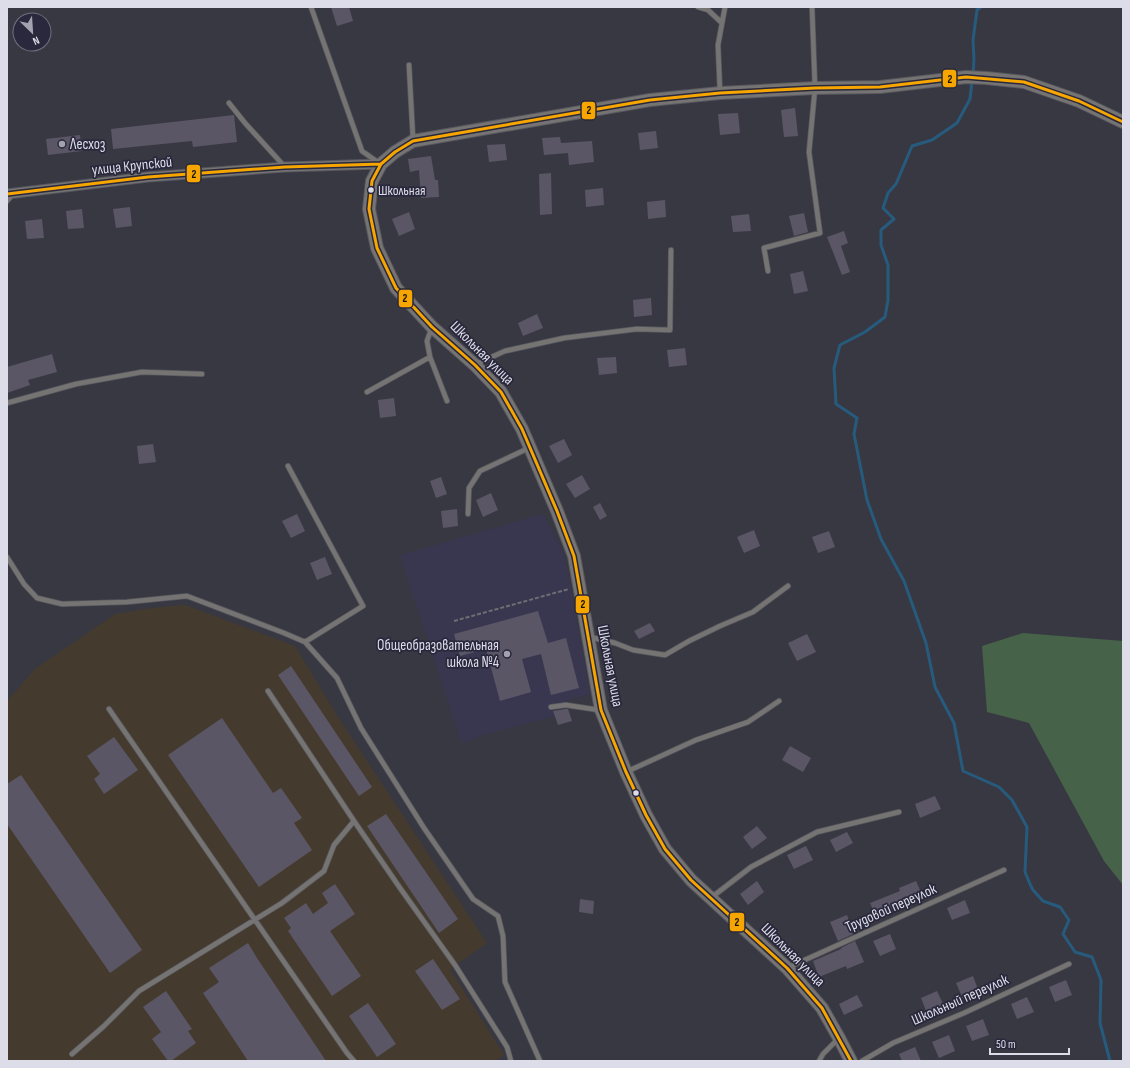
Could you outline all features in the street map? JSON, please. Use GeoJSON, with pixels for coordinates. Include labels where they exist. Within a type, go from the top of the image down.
{"type":"FeatureCollection","features":[{"type":"Feature","properties":{"kind":"street"},"geometry":{"type":"LineString","coordinates":[[380,164],[395,152],[413,141],[650,100],[720,93],[815,88],[880,87],[966,77],[1024,82],[1079,101],[1123,122]]}},
{"type":"Feature","properties":{"kind":"street","name":"улица Крупской"},"geometry":{"type":"LineString","coordinates":[[9,196],[148,177],[285,166],[380,164]]}},
{"type":"Feature","properties":{"kind":"street","name":"Школьная улица"},"geometry":{"type":"LineString","coordinates":[[380,164],[372,181],[369,209],[376,248],[396,288],[432,327],[475,365],[501,392],[522,429],[557,511],[574,556],[601,710],[626,772],[646,815],[665,849],[691,880],[787,968],[822,1008],[851,1061]]}},
{"type":"Feature","properties":{"kind":"lane"},"geometry":{"type":"LineString","coordinates":[[311,7],[362,151],[380,164]]}},
{"type":"Feature","properties":{"kind":"lane"},"geometry":{"type":"LineString","coordinates":[[698,7],[708,10],[722,23]]}},
{"type":"Feature","properties":{"kind":"lane"},"geometry":{"type":"LineString","coordinates":[[720,93],[718,45],[725,7]]}},
{"type":"Feature","properties":{"kind":"lane"},"geometry":{"type":"LineString","coordinates":[[768,271],[764,248],[820,233],[809,152],[815,88],[812,7]]}},
{"type":"Feature","properties":{"kind":"lane"},"geometry":{"type":"LineString","coordinates":[[408,65],[413,141]]}},
{"type":"Feature","properties":{"kind":"lane"},"geometry":{"type":"LineString","coordinates":[[229,103],[249,128],[285,166]]}},
{"type":"Feature","properties":{"kind":"lane"},"geometry":{"type":"LineString","coordinates":[[475,365],[505,352],[564,338],[637,329],[670,330],[671,250]]}},
{"type":"Feature","properties":{"kind":"lane"},"geometry":{"type":"LineString","coordinates":[[432,327],[427,341],[430,356],[447,401]]}},
{"type":"Feature","properties":{"kind":"lane"},"geometry":{"type":"LineString","coordinates":[[367,392],[430,356]]}},
{"type":"Feature","properties":{"kind":"lane"},"geometry":{"type":"LineString","coordinates":[[7,403],[76,384],[142,372],[202,374]]}},
{"type":"Feature","properties":{"kind":"lane"},"geometry":{"type":"LineString","coordinates":[[468,514],[469,488],[480,472],[530,448]]}},
{"type":"Feature","properties":{"kind":"lane"},"geometry":{"type":"LineString","coordinates":[[288,466],[363,606],[305,642]]}},
{"type":"Feature","properties":{"kind":"lane"},"geometry":{"type":"LineString","coordinates":[[7,557],[24,584],[37,598],[62,604],[127,602],[187,596],[305,642],[337,678],[361,728],[424,828],[474,899],[498,916],[503,936],[505,982],[540,1061]]}},
{"type":"Feature","properties":{"kind":"lane"},"geometry":{"type":"LineString","coordinates":[[588,637],[614,643],[633,650],[665,655],[689,641],[753,612],[788,586]]}},
{"type":"Feature","properties":{"kind":"lane"},"geometry":{"type":"LineString","coordinates":[[268,691],[354,821],[455,965],[507,1047],[511,1061]]}},
{"type":"Feature","properties":{"kind":"lane"},"geometry":{"type":"LineString","coordinates":[[626,772],[696,740],[748,722],[779,701]]}},
{"type":"Feature","properties":{"kind":"lane"},"geometry":{"type":"LineString","coordinates":[[551,707],[566,705],[601,710]]}},
{"type":"Feature","properties":{"kind":"lane"},"geometry":{"type":"LineString","coordinates":[[109,709],[354,1061]]}},
{"type":"Feature","properties":{"kind":"lane"},"geometry":{"type":"LineString","coordinates":[[710,898],[751,867],[817,832],[899,812]]}},
{"type":"Feature","properties":{"kind":"lane"},"geometry":{"type":"LineString","coordinates":[[72,1054],[104,1026],[139,991],[282,903],[324,871],[334,845],[354,821]]}},
{"type":"Feature","properties":{"kind":"lane","name":"Трудовой переулок"},"geometry":{"type":"LineString","coordinates":[[787,968],[1004,870]]}},
{"type":"Feature","properties":{"kind":"lane","name":"Школьный переулок"},"geometry":{"type":"LineString","coordinates":[[862,1061],[893,1043],[964,1013],[1069,964]]}},
{"type":"Feature","properties":{"kind":"lane"},"geometry":{"type":"LineString","coordinates":[[819,1061],[823,1054],[839,1038]]}},
{"type":"Feature","properties":{"kind":"path"},"geometry":{"type":"LineString","coordinates":[[454,621],[580,586]]}},
{"type":"Feature","properties":{"kind":"shaded area","name":"Общеобразовательная школа №4"},"geometry":{"type":"Polygon","coordinates":[[[543,514],[563,552],[590,694],[565,701],[567,707],[553,711],[554,716],[482,735],[462,744],[400,555],[543,514]]]}},
{"type":"Feature","properties":{"kind":"shaded area"},"geometry":{"type":"Polygon","coordinates":[[[185,605],[295,646],[338,717],[487,943],[450,969],[504,1055],[495,1061],[7,1061],[7,701],[35,669],[115,614],[152,608],[185,605]]]}},
{"type":"Feature","properties":{"kind":"green space"},"geometry":{"type":"Polygon","coordinates":[[[1023,633],[1123,641],[1123,885],[1104,861],[1029,723],[987,712],[982,646],[1023,633]]]}},
{"type":"Feature","properties":{"kind":"building"},"geometry":{"type":"Polygon","coordinates":[[[331,7],[349,7],[353,21],[337,26],[331,7]]]}},
{"type":"Feature","properties":{"kind":"building"},"geometry":{"type":"Polygon","coordinates":[[[795,108],[798,136],[784,137],[781,110],[795,108]]]}},
{"type":"Feature","properties":{"kind":"building"},"geometry":{"type":"Polygon","coordinates":[[[738,113],[740,133],[720,135],[718,114],[738,113]]]}},
{"type":"Feature","properties":{"kind":"building"},"geometry":{"type":"Polygon","coordinates":[[[234,115],[237,142],[193,147],[192,141],[113,149],[111,129],[234,115]]]}},
{"type":"Feature","properties":{"kind":"building"},"geometry":{"type":"Polygon","coordinates":[[[656,131],[658,148],[640,150],[638,133],[656,131]]]}},
{"type":"Feature","properties":{"kind":"building"},"geometry":{"type":"Polygon","coordinates":[[[80,135],[82,151],[48,155],[46,139],[80,135]]]}},
{"type":"Feature","properties":{"kind":"building"},"geometry":{"type":"Polygon","coordinates":[[[560,137],[561,143],[592,141],[594,162],[569,165],[568,153],[544,155],[542,138],[560,137]]]}},
{"type":"Feature","properties":{"kind":"building"},"geometry":{"type":"Polygon","coordinates":[[[505,144],[507,160],[489,162],[487,145],[505,144]]]}},
{"type":"Feature","properties":{"kind":"building"},"geometry":{"type":"Polygon","coordinates":[[[431,156],[435,180],[438,180],[439,197],[421,198],[419,170],[410,172],[408,159],[431,156]]]}},
{"type":"Feature","properties":{"kind":"building"},"geometry":{"type":"Polygon","coordinates":[[[551,173],[552,214],[540,215],[539,174],[551,173]]]}},
{"type":"Feature","properties":{"kind":"building"},"geometry":{"type":"Polygon","coordinates":[[[603,188],[604,205],[586,207],[585,190],[603,188]]]}},
{"type":"Feature","properties":{"kind":"building"},"geometry":{"type":"Polygon","coordinates":[[[665,200],[666,217],[648,219],[647,202],[665,200]]]}},
{"type":"Feature","properties":{"kind":"building"},"geometry":{"type":"Polygon","coordinates":[[[130,207],[132,226],[116,228],[113,209],[130,207]]]}},
{"type":"Feature","properties":{"kind":"building"},"geometry":{"type":"Polygon","coordinates":[[[82,209],[84,228],[68,229],[66,211],[82,209]]]}},
{"type":"Feature","properties":{"kind":"building"},"geometry":{"type":"Polygon","coordinates":[[[409,212],[415,229],[399,236],[392,219],[409,212]]]}},
{"type":"Feature","properties":{"kind":"building"},"geometry":{"type":"Polygon","coordinates":[[[804,213],[808,232],[794,236],[789,216],[804,213]]]}},
{"type":"Feature","properties":{"kind":"building"},"geometry":{"type":"Polygon","coordinates":[[[749,214],[751,231],[733,232],[731,216],[749,214]]]}},
{"type":"Feature","properties":{"kind":"building"},"geometry":{"type":"Polygon","coordinates":[[[42,219],[44,238],[27,239],[25,221],[42,219]]]}},
{"type":"Feature","properties":{"kind":"building"},"geometry":{"type":"Polygon","coordinates":[[[844,231],[848,243],[841,246],[850,272],[842,275],[827,237],[844,231]]]}},
{"type":"Feature","properties":{"kind":"building"},"geometry":{"type":"Polygon","coordinates":[[[803,271],[808,291],[794,294],[790,274],[803,271]]]}},
{"type":"Feature","properties":{"kind":"building"},"geometry":{"type":"Polygon","coordinates":[[[651,298],[652,315],[634,317],[633,300],[651,298]]]}},
{"type":"Feature","properties":{"kind":"building"},"geometry":{"type":"Polygon","coordinates":[[[537,314],[543,328],[523,336],[518,323],[537,314]]]}},
{"type":"Feature","properties":{"kind":"building"},"geometry":{"type":"Polygon","coordinates":[[[685,348],[687,365],[669,367],[667,350],[685,348]]]}},
{"type":"Feature","properties":{"kind":"building"},"geometry":{"type":"Polygon","coordinates":[[[52,354],[57,372],[28,380],[30,385],[7,393],[7,367],[52,354]]]}},
{"type":"Feature","properties":{"kind":"building"},"geometry":{"type":"Polygon","coordinates":[[[616,357],[617,373],[599,375],[597,358],[616,357]]]}},
{"type":"Feature","properties":{"kind":"building"},"geometry":{"type":"Polygon","coordinates":[[[394,398],[396,416],[380,418],[378,400],[394,398]]]}},
{"type":"Feature","properties":{"kind":"building"},"geometry":{"type":"Polygon","coordinates":[[[564,439],[572,455],[558,463],[549,446],[564,439]]]}},
{"type":"Feature","properties":{"kind":"building"},"geometry":{"type":"Polygon","coordinates":[[[153,444],[156,462],[139,464],[137,446],[153,444]]]}},
{"type":"Feature","properties":{"kind":"building"},"geometry":{"type":"Polygon","coordinates":[[[582,475],[590,489],[575,498],[566,484],[582,475]]]}},
{"type":"Feature","properties":{"kind":"building"},"geometry":{"type":"Polygon","coordinates":[[[441,477],[447,494],[436,498],[430,481],[441,477]]]}},
{"type":"Feature","properties":{"kind":"building"},"geometry":{"type":"Polygon","coordinates":[[[491,493],[498,510],[483,517],[476,500],[491,493]]]}},
{"type":"Feature","properties":{"kind":"building"},"geometry":{"type":"Polygon","coordinates":[[[600,503],[607,516],[600,520],[593,507],[600,503]]]}},
{"type":"Feature","properties":{"kind":"building"},"geometry":{"type":"Polygon","coordinates":[[[457,509],[458,526],[443,528],[441,511],[457,509]]]}},
{"type":"Feature","properties":{"kind":"building"},"geometry":{"type":"Polygon","coordinates":[[[297,514],[305,531],[291,538],[282,521],[297,514]]]}},
{"type":"Feature","properties":{"kind":"building"},"geometry":{"type":"Polygon","coordinates":[[[754,530],[760,546],[744,553],[737,537],[754,530]]]}},
{"type":"Feature","properties":{"kind":"building"},"geometry":{"type":"Polygon","coordinates":[[[829,531],[835,547],[818,553],[812,537],[829,531]]]}},
{"type":"Feature","properties":{"kind":"building"},"geometry":{"type":"Polygon","coordinates":[[[325,557],[332,574],[317,580],[310,563],[325,557]]]}},
{"type":"Feature","properties":{"kind":"building"},"geometry":{"type":"Polygon","coordinates":[[[538,611],[548,643],[566,638],[579,688],[551,695],[541,654],[522,659],[531,692],[500,701],[486,649],[460,656],[454,634],[538,611]]]}},
{"type":"Feature","properties":{"kind":"building"},"geometry":{"type":"Polygon","coordinates":[[[650,623],[655,631],[639,639],[634,631],[650,623]]]}},
{"type":"Feature","properties":{"kind":"building"},"geometry":{"type":"Polygon","coordinates":[[[807,634],[816,652],[797,661],[788,643],[807,634]]]}},
{"type":"Feature","properties":{"kind":"building"},"geometry":{"type":"Polygon","coordinates":[[[291,666],[372,787],[359,796],[278,675],[291,666]]]}},
{"type":"Feature","properties":{"kind":"building"},"geometry":{"type":"Polygon","coordinates":[[[568,709],[572,721],[558,725],[553,711],[568,709]]]}},
{"type":"Feature","properties":{"kind":"building"},"geometry":{"type":"Polygon","coordinates":[[[222,718],[273,793],[281,788],[302,818],[294,823],[312,850],[259,887],[168,755],[222,718]]]}},
{"type":"Feature","properties":{"kind":"building"},"geometry":{"type":"Polygon","coordinates":[[[114,737],[138,770],[104,794],[94,779],[100,774],[87,756],[114,737]]]}},
{"type":"Feature","properties":{"kind":"building"},"geometry":{"type":"Polygon","coordinates":[[[790,746],[811,758],[803,772],[782,760],[790,746]]]}},
{"type":"Feature","properties":{"kind":"building"},"geometry":{"type":"Polygon","coordinates":[[[21,775],[142,950],[110,973],[7,824],[7,784],[21,775]]]}},
{"type":"Feature","properties":{"kind":"building"},"geometry":{"type":"Polygon","coordinates":[[[935,796],[941,809],[920,818],[915,804],[935,796]]]}},
{"type":"Feature","properties":{"kind":"building"},"geometry":{"type":"Polygon","coordinates":[[[386,814],[458,919],[439,933],[367,826],[386,814]]]}},
{"type":"Feature","properties":{"kind":"building"},"geometry":{"type":"Polygon","coordinates":[[[757,826],[767,838],[752,849],[743,837],[757,826]]]}},
{"type":"Feature","properties":{"kind":"building"},"geometry":{"type":"Polygon","coordinates":[[[847,832],[853,843],[836,852],[830,840],[847,832]]]}},
{"type":"Feature","properties":{"kind":"building"},"geometry":{"type":"Polygon","coordinates":[[[806,846],[813,860],[794,869],[787,855],[806,846]]]}},
{"type":"Feature","properties":{"kind":"building"},"geometry":{"type":"Polygon","coordinates":[[[757,881],[764,892],[748,905],[740,894],[757,881]]]}},
{"type":"Feature","properties":{"kind":"building"},"geometry":{"type":"Polygon","coordinates":[[[916,881],[923,897],[892,910],[893,912],[877,919],[870,903],[900,891],[899,888],[916,881]]]}},
{"type":"Feature","properties":{"kind":"building"},"geometry":{"type":"Polygon","coordinates":[[[335,884],[355,914],[330,931],[361,976],[332,996],[288,931],[291,928],[284,918],[306,903],[313,914],[328,903],[322,893],[335,884]]]}},
{"type":"Feature","properties":{"kind":"building"},"geometry":{"type":"Polygon","coordinates":[[[580,899],[594,901],[593,914],[579,912],[580,899]]]}},
{"type":"Feature","properties":{"kind":"building"},"geometry":{"type":"Polygon","coordinates":[[[965,900],[970,913],[952,920],[947,908],[965,900]]]}},
{"type":"Feature","properties":{"kind":"building"},"geometry":{"type":"Polygon","coordinates":[[[847,915],[853,931],[851,932],[853,934],[838,941],[830,922],[847,915]]]}},
{"type":"Feature","properties":{"kind":"building"},"geometry":{"type":"Polygon","coordinates":[[[890,934],[896,949],[880,956],[873,941],[890,934]]]}},
{"type":"Feature","properties":{"kind":"building"},"geometry":{"type":"Polygon","coordinates":[[[855,941],[864,962],[847,969],[846,966],[819,977],[813,961],[841,949],[855,941]]]}},
{"type":"Feature","properties":{"kind":"building"},"geometry":{"type":"Polygon","coordinates":[[[248,943],[326,1061],[248,1061],[203,993],[219,982],[209,968],[248,943]]]}},
{"type":"Feature","properties":{"kind":"building"},"geometry":{"type":"Polygon","coordinates":[[[433,959],[460,999],[442,1010],[415,971],[433,959]]]}},
{"type":"Feature","properties":{"kind":"building"},"geometry":{"type":"Polygon","coordinates":[[[973,976],[979,992],[963,999],[956,983],[973,976]]]}},
{"type":"Feature","properties":{"kind":"building"},"geometry":{"type":"Polygon","coordinates":[[[1066,980],[1072,995],[1055,1002],[1049,987],[1066,980]]]}},
{"type":"Feature","properties":{"kind":"building"},"geometry":{"type":"Polygon","coordinates":[[[166,991],[192,1029],[188,1031],[196,1043],[171,1061],[168,1061],[152,1039],[161,1032],[143,1007],[166,991]]]}},
{"type":"Feature","properties":{"kind":"building"},"geometry":{"type":"Polygon","coordinates":[[[937,991],[944,1006],[927,1013],[921,998],[937,991]]]}},
{"type":"Feature","properties":{"kind":"building"},"geometry":{"type":"Polygon","coordinates":[[[857,995],[863,1006],[844,1015],[839,1004],[857,995]]]}},
{"type":"Feature","properties":{"kind":"building"},"geometry":{"type":"Polygon","coordinates":[[[1027,997],[1034,1012],[1017,1019],[1011,1004],[1027,997]]]}},
{"type":"Feature","properties":{"kind":"building"},"geometry":{"type":"Polygon","coordinates":[[[368,1003],[396,1044],[377,1057],[349,1016],[368,1003]]]}},
{"type":"Feature","properties":{"kind":"building"},"geometry":{"type":"Polygon","coordinates":[[[983,1019],[989,1035],[972,1041],[966,1026],[983,1019]]]}},
{"type":"Feature","properties":{"kind":"building"},"geometry":{"type":"Polygon","coordinates":[[[949,1035],[955,1051],[939,1058],[932,1042],[949,1035]]]}},
{"type":"Feature","properties":{"kind":"building"},"geometry":{"type":"Polygon","coordinates":[[[915,1047],[921,1061],[902,1061],[899,1054],[915,1047]]]}},
{"type":"Feature","properties":{"kind":"waterway"},"geometry":{"type":"LineString","coordinates":[[973,75],[973,40],[977,10],[981,7]]}},
{"type":"Feature","properties":{"kind":"waterway"},"geometry":{"type":"LineString","coordinates":[[972,81],[970,99],[957,123],[932,140],[912,146],[896,184],[888,193],[883,208],[894,219],[881,230],[881,245],[888,265],[888,300],[885,317],[865,332],[840,345],[834,368],[836,404],[857,418],[854,434],[867,500],[881,539],[904,581],[926,643],[935,687],[954,723],[963,771],[999,787],[1012,800],[1027,827],[1025,872],[1030,884],[1033,890],[1043,901],[1060,907],[1069,920],[1063,934],[1075,952],[1092,957],[1101,980],[1100,1023],[1110,1061]]}},
{"type":"Feature","properties":{"kind":"transit line","name":"2"},"geometry":{"type":"LineString","coordinates":[[851,1061],[822,1008],[787,968],[691,880],[665,849],[646,815],[626,772],[601,710],[574,556],[557,511],[522,429],[501,392],[475,365],[432,327],[396,288],[377,248],[369,209],[372,181],[381,164],[395,152],[413,141],[650,100],[720,93],[815,88],[880,87],[966,77],[1024,82],[1079,101],[1123,122]]}},
{"type":"Feature","properties":{"kind":"transit line","name":"2"},"geometry":{"type":"LineString","coordinates":[[7,194],[148,177],[285,167],[381,164]]}},
{"type":"Feature","properties":{"kind":"place","name":"Лесхоз"},"geometry":{"type":"Point","coordinates":[62,144]}},
{"type":"Feature","properties":{"kind":"place","name":"Школьная"},"geometry":{"type":"Point","coordinates":[371,190]}},
{"type":"Feature","properties":{"kind":"place","name":"Общеобразовательная школа №4"},"geometry":{"type":"Point","coordinates":[507,654]}}]}
